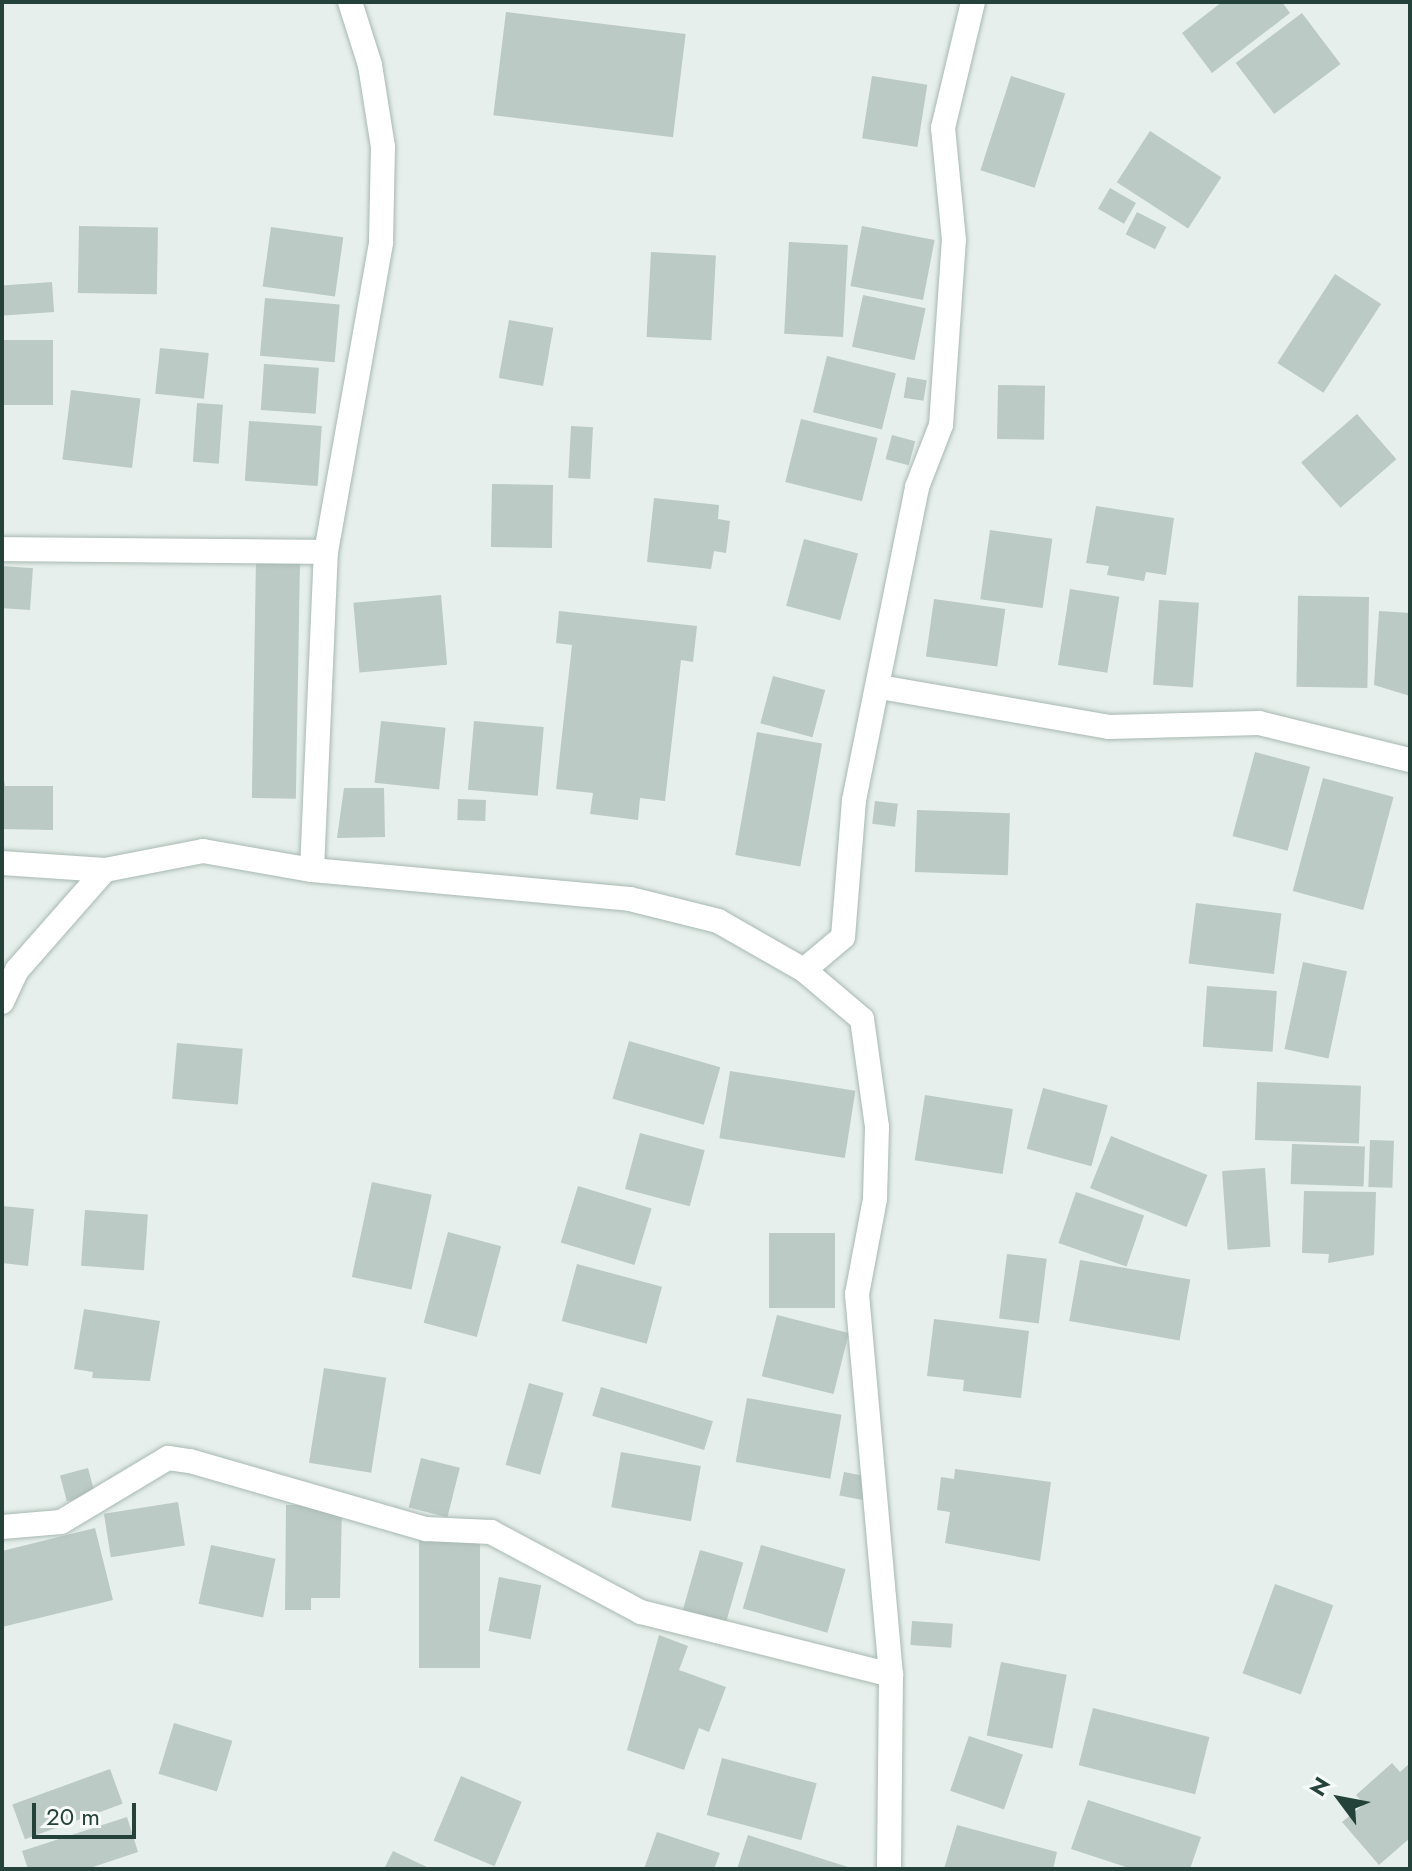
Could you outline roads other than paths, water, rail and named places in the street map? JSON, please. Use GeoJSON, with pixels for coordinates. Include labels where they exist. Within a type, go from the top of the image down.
{"type":"FeatureCollection","features":[{"type":"Feature","properties":{"kind":"street"},"geometry":{"type":"LineString","coordinates":[[312,870],[326,552],[381,242],[383,147],[370,65],[350,2]]}},
{"type":"Feature","properties":{"kind":"street"},"geometry":{"type":"LineString","coordinates":[[804,970],[843,937],[854,800],[880,687],[917,487],[941,425],[954,240],[943,128],[973,2]]}},
{"type":"Feature","properties":{"kind":"street"},"geometry":{"type":"LineString","coordinates":[[2,549],[326,552]]}},
{"type":"Feature","properties":{"kind":"street"},"geometry":{"type":"LineString","coordinates":[[880,687],[1109,727],[1259,723],[1410,760]]}},
{"type":"Feature","properties":{"kind":"street"},"geometry":{"type":"LineString","coordinates":[[2,863],[105,870],[203,851],[312,870],[630,899],[718,921],[804,970],[862,1019],[872,1076],[875,1199],[857,1294],[891,1675],[889,1869]]}},
{"type":"Feature","properties":{"kind":"street"},"geometry":{"type":"LineString","coordinates":[[2,1002],[17,970],[105,870]]}},
{"type":"Feature","properties":{"kind":"street"},"geometry":{"type":"LineString","coordinates":[[2,1527],[61,1522],[168,1458],[190,1461],[426,1529],[491,1532],[641,1612],[891,1675]]}}]}
